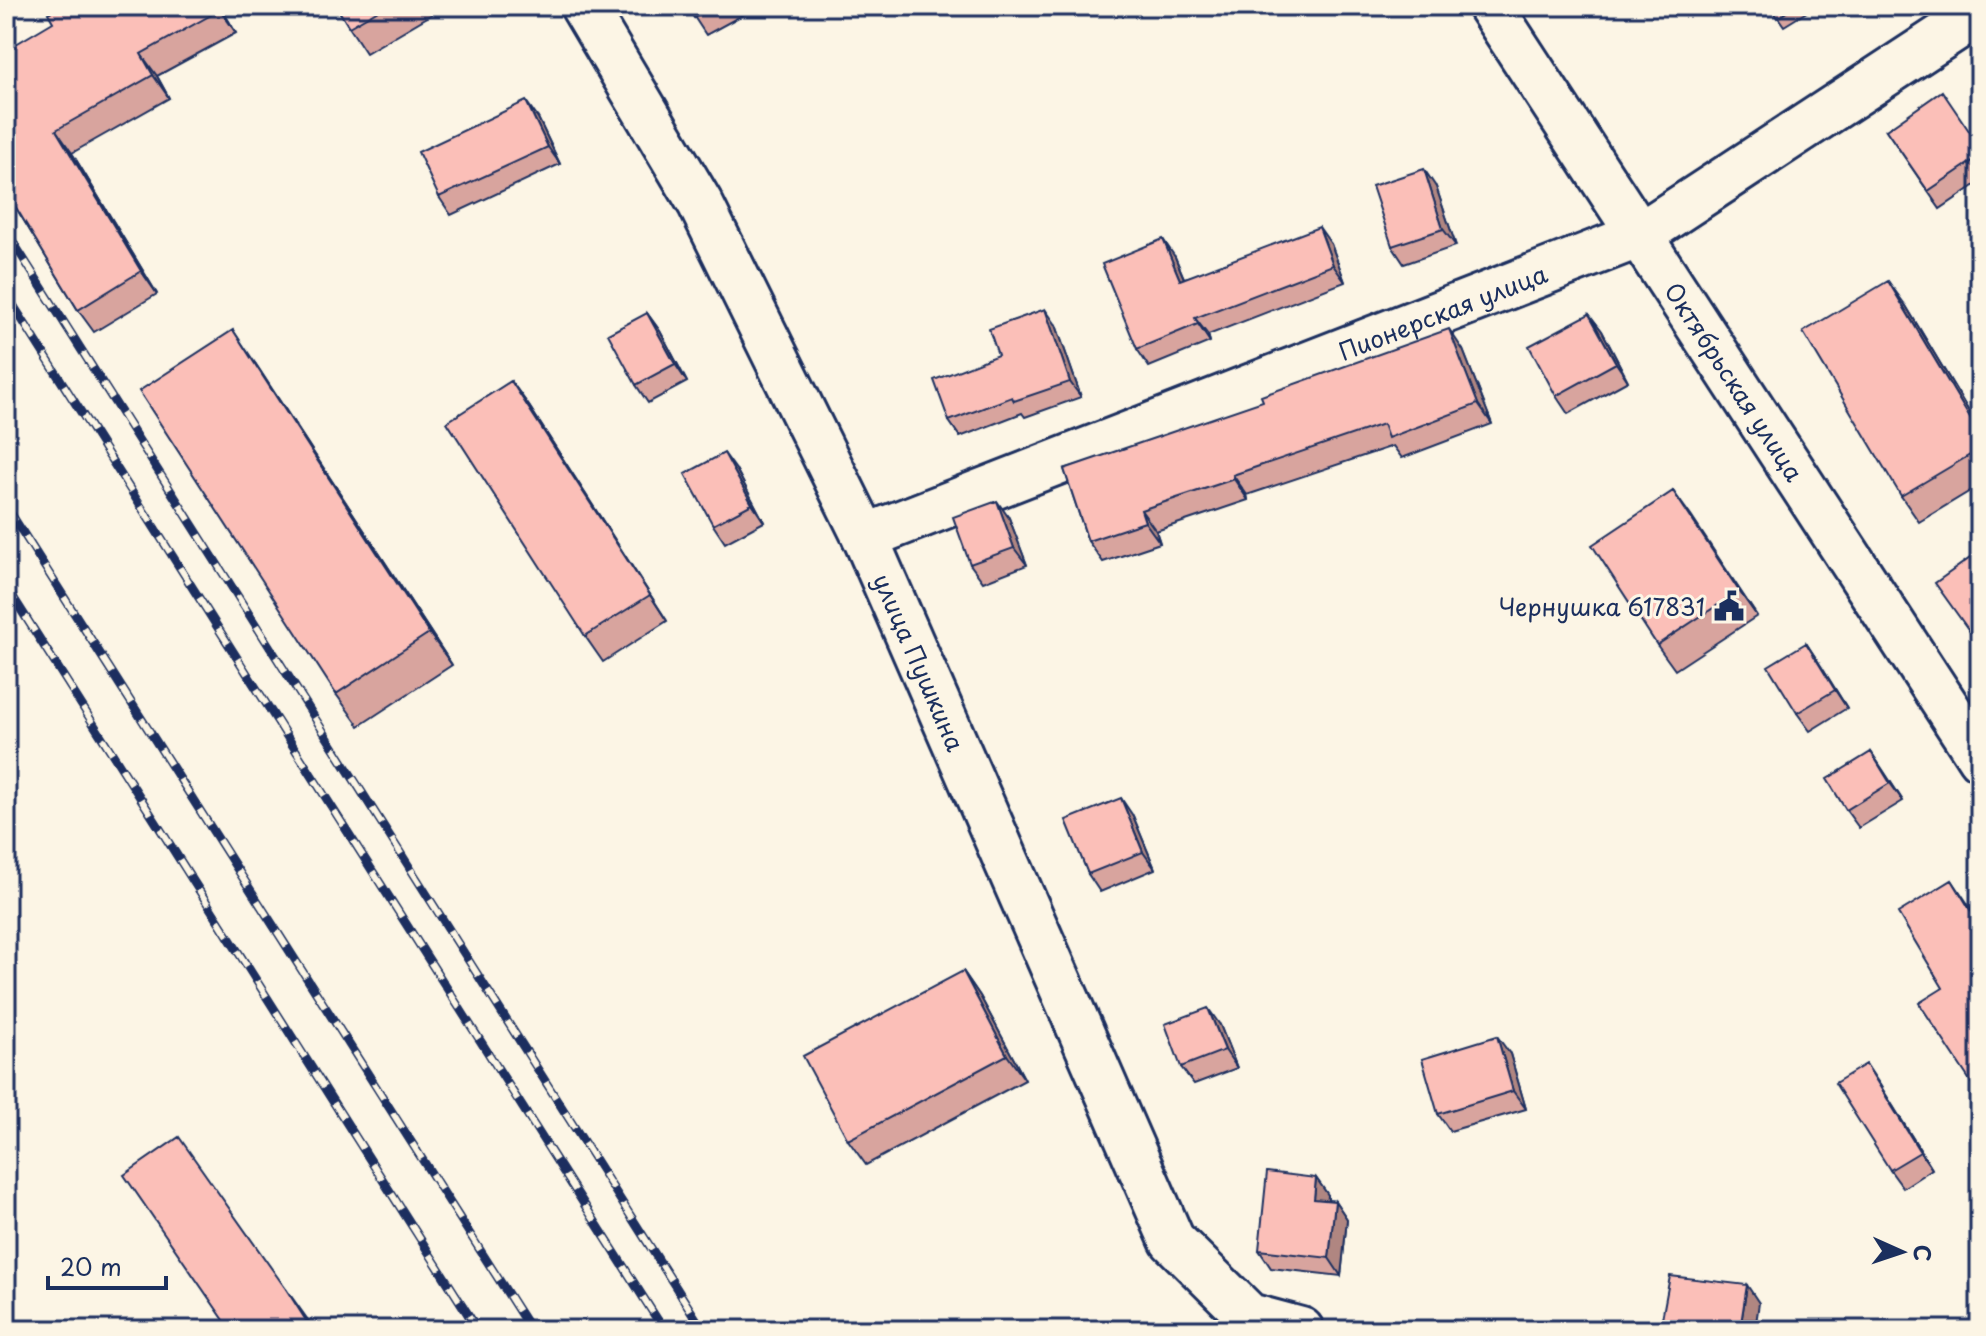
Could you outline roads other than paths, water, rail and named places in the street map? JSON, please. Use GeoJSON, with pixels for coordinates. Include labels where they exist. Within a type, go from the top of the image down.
{"type":"FeatureCollection","features":[{"type":"Feature","properties":{"kind":"street","name":"улица Пушкина"},"geometry":{"type":"LineString","coordinates":[[583,6],[700,203],[865,537],[1172,1240],[1249,1316],[1301,1330]]}},
{"type":"Feature","properties":{"kind":"street","name":"Октябрьская улица"},"geometry":{"type":"LineString","coordinates":[[1490,6],[1980,758]]}},
{"type":"Feature","properties":{"kind":"street","name":"Пионерская улица"},"geometry":{"type":"LineString","coordinates":[[865,537],[1640,235],[1980,12]]}},
{"type":"Feature","properties":{"kind":"railway"},"geometry":{"type":"LineString","coordinates":[[6,231],[703,1330]]}},
{"type":"Feature","properties":{"kind":"railway"},"geometry":{"type":"LineString","coordinates":[[6,294],[664,1330]]}},
{"type":"Feature","properties":{"kind":"railway"},"geometry":{"type":"LineString","coordinates":[[6,506],[531,1330]]}},
{"type":"Feature","properties":{"kind":"railway"},"geometry":{"type":"LineString","coordinates":[[6,586],[478,1330]]}},
{"type":"Feature","properties":{"kind":"place","name":"Чернушка 617831"},"geometry":{"type":"Point","coordinates":[1729,606]}}]}
